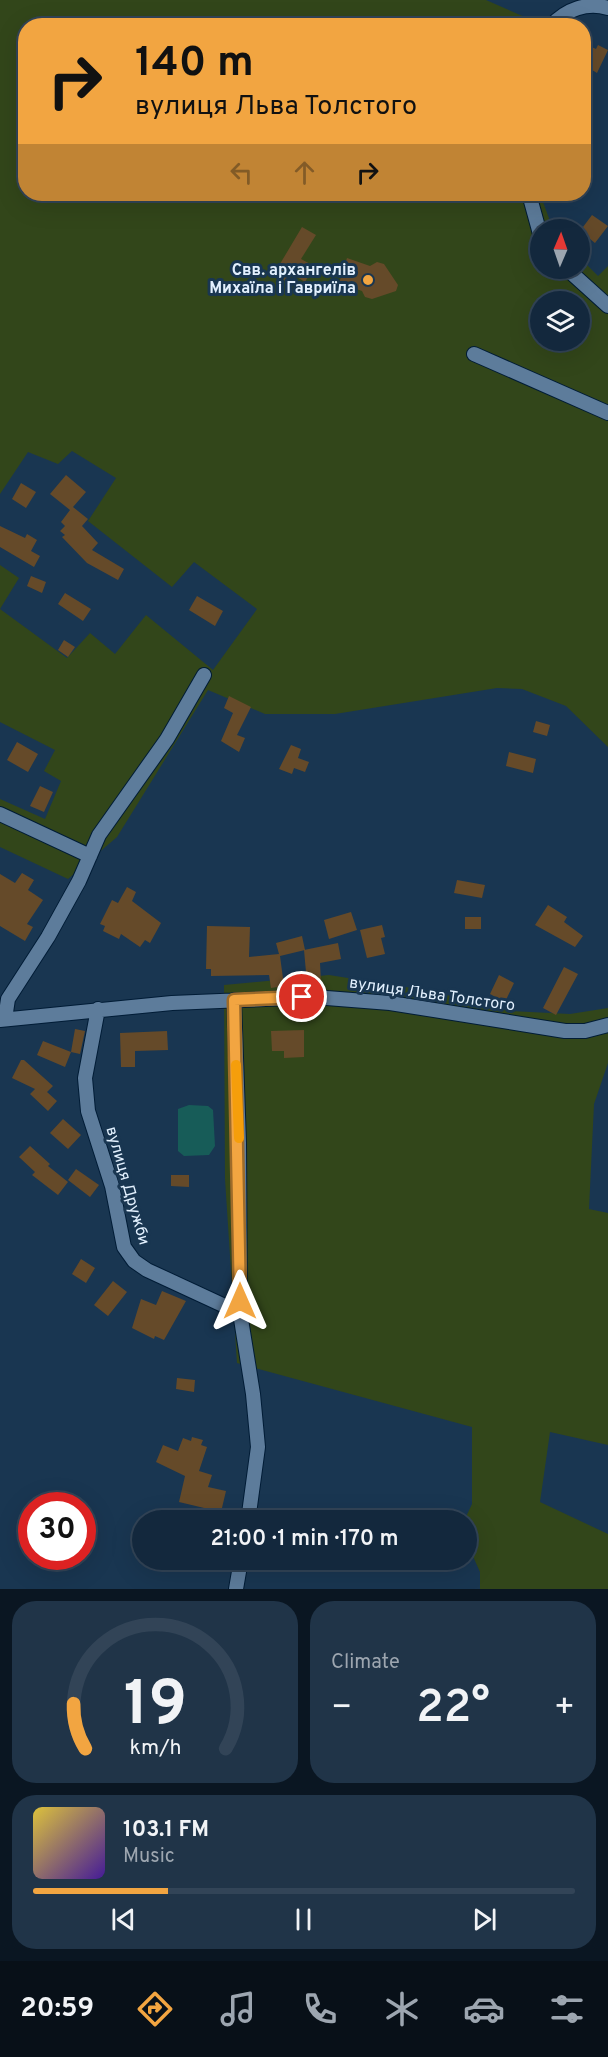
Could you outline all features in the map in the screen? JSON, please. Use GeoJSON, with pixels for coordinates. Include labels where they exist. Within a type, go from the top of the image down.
{"type":"FeatureCollection","features":[{"type":"Feature","properties":{"kind":"street"},"geometry":{"type":"LineString","coordinates":[[558,18],[578,8],[598,6],[608,8]]}},
{"type":"Feature","properties":{"kind":"street"},"geometry":{"type":"LineString","coordinates":[[531,201],[536,219]]}},
{"type":"Feature","properties":{"kind":"street"},"geometry":{"type":"LineString","coordinates":[[578,279],[608,306]]}},
{"type":"Feature","properties":{"kind":"street"},"geometry":{"type":"LineString","coordinates":[[474,354],[608,413]]}},
{"type":"Feature","properties":{"kind":"street"},"geometry":{"type":"LineString","coordinates":[[2,1019],[8,999],[48,937],[99,835],[167,739],[204,675]]}},
{"type":"Feature","properties":{"kind":"street"},"geometry":{"type":"LineString","coordinates":[[0,814],[90,856]]}},
{"type":"Feature","properties":{"kind":"street","name":"вулиця Льва Толстого"},"geometry":{"type":"LineString","coordinates":[[2,1019],[98,1009],[314,997],[357,999],[565,1031],[585,1031],[608,1025]]}},
{"type":"Feature","properties":{"kind":"street"},"geometry":{"type":"LineString","coordinates":[[234,1000],[239,1143],[240,1313],[252,1384],[258,1447],[249,1510]]}},
{"type":"Feature","properties":{"kind":"street","name":"вулиця Дружби"},"geometry":{"type":"LineString","coordinates":[[98,1009],[86,1070],[86,1100],[89,1117],[112,1186],[124,1247],[134,1261],[147,1270],[240,1313]]}},
{"type":"Feature","properties":{"kind":"street"},"geometry":{"type":"LineString","coordinates":[[236,1589],[239,1570]]}},
{"type":"Feature","properties":{"kind":"shaded area"},"geometry":{"type":"Polygon","coordinates":[[[0,0],[486,0],[527,18],[18,18],[18,201],[543,201],[549,219],[530,219],[530,279],[590,279],[590,268],[598,276],[608,266],[608,747],[566,706],[522,689],[497,688],[335,714],[265,714],[208,690],[117,837],[68,879],[0,847],[0,799],[45,819],[61,781],[44,771],[55,750],[0,722],[0,609],[67,658],[90,633],[115,654],[146,615],[213,670],[257,609],[194,562],[172,587],[88,521],[116,478],[72,451],[58,464],[28,452],[0,494],[0,0]]]}},
{"type":"Feature","properties":{"kind":"shaded area"},"geometry":{"type":"Polygon","coordinates":[[[0,565],[19,578],[0,609],[0,565]]]}},
{"type":"Feature","properties":{"kind":"shaded area"},"geometry":{"type":"Polygon","coordinates":[[[329,975],[431,991],[510,1011],[570,1014],[608,1008],[608,1063],[594,1104],[589,1209],[608,1213],[608,1445],[550,1432],[540,1502],[608,1534],[608,1589],[480,1589],[480,1572],[477,1565],[477,1510],[469,1510],[472,1504],[472,1427],[237,1363],[225,1179],[224,985],[329,975]]]}},
{"type":"Feature","properties":{"kind":"shaded area"},"geometry":{"type":"Polygon","coordinates":[[[189,1105],[208,1106],[213,1110],[215,1146],[209,1155],[184,1156],[178,1151],[178,1109],[189,1105]]]}},
{"type":"Feature","properties":{"kind":"building"},"geometry":{"type":"Polygon","coordinates":[[[598,45],[608,50],[597,73],[591,69],[591,47],[596,49],[598,45]]]}},
{"type":"Feature","properties":{"kind":"building"},"geometry":{"type":"Polygon","coordinates":[[[592,215],[608,226],[595,243],[590,239],[589,219],[592,215]]]}},
{"type":"Feature","properties":{"kind":"building"},"geometry":{"type":"Polygon","coordinates":[[[302,227],[316,235],[301,259],[314,266],[305,282],[292,274],[287,282],[274,274],[302,227]]]}},
{"type":"Feature","properties":{"kind":"building","name":"Свв. архангелів Михаїла і Гавриїла"},"geometry":{"type":"Polygon","coordinates":[[[347,258],[370,266],[377,262],[384,264],[398,285],[396,291],[372,299],[365,297],[362,291],[339,283],[347,258]]]}},
{"type":"Feature","properties":{"kind":"building"},"geometry":{"type":"Polygon","coordinates":[[[66,475],[86,492],[73,507],[88,519],[82,526],[98,543],[92,550],[124,569],[118,580],[87,563],[62,537],[65,535],[60,531],[65,526],[61,522],[70,510],[50,494],[66,475]]]}},
{"type":"Feature","properties":{"kind":"building"},"geometry":{"type":"Polygon","coordinates":[[[21,483],[36,492],[26,508],[12,499],[21,483]]]}},
{"type":"Feature","properties":{"kind":"building"},"geometry":{"type":"Polygon","coordinates":[[[0,526],[25,538],[27,534],[37,540],[31,551],[40,556],[34,567],[0,547],[0,526]]]}},
{"type":"Feature","properties":{"kind":"building"},"geometry":{"type":"Polygon","coordinates":[[[31,576],[46,582],[42,593],[27,586],[31,576]]]}},
{"type":"Feature","properties":{"kind":"building"},"geometry":{"type":"Polygon","coordinates":[[[65,593],[91,609],[83,621],[58,604],[65,593]]]}},
{"type":"Feature","properties":{"kind":"building"},"geometry":{"type":"Polygon","coordinates":[[[197,596],[223,611],[215,626],[189,610],[197,596]]]}},
{"type":"Feature","properties":{"kind":"building"},"geometry":{"type":"Polygon","coordinates":[[[64,640],[75,647],[68,657],[58,650],[64,640]]]}},
{"type":"Feature","properties":{"kind":"building"},"geometry":{"type":"Polygon","coordinates":[[[229,696],[251,707],[237,735],[245,738],[239,752],[221,741],[233,713],[224,708],[229,696]]]}},
{"type":"Feature","properties":{"kind":"building"},"geometry":{"type":"Polygon","coordinates":[[[536,721],[550,725],[547,736],[533,732],[536,721]]]}},
{"type":"Feature","properties":{"kind":"building"},"geometry":{"type":"Polygon","coordinates":[[[17,742],[38,754],[28,772],[7,760],[17,742]]]}},
{"type":"Feature","properties":{"kind":"building"},"geometry":{"type":"Polygon","coordinates":[[[291,745],[301,749],[298,758],[309,762],[305,772],[294,768],[292,774],[279,769],[291,745]]]}},
{"type":"Feature","properties":{"kind":"building"},"geometry":{"type":"Polygon","coordinates":[[[509,752],[536,759],[533,773],[506,766],[509,752]]]}},
{"type":"Feature","properties":{"kind":"building"},"geometry":{"type":"Polygon","coordinates":[[[40,786],[53,792],[44,812],[30,806],[40,786]]]}},
{"type":"Feature","properties":{"kind":"building"},"geometry":{"type":"Polygon","coordinates":[[[22,873],[34,880],[28,890],[43,900],[27,924],[33,927],[25,941],[0,926],[0,874],[15,883],[22,873]]]}},
{"type":"Feature","properties":{"kind":"building"},"geometry":{"type":"Polygon","coordinates":[[[457,880],[485,885],[482,898],[454,893],[457,880]]]}},
{"type":"Feature","properties":{"kind":"building"},"geometry":{"type":"Polygon","coordinates":[[[127,887],[136,892],[132,901],[161,923],[150,943],[145,940],[140,947],[121,934],[119,939],[103,931],[105,926],[100,924],[112,900],[118,903],[127,887]]]}},
{"type":"Feature","properties":{"kind":"building"},"geometry":{"type":"Polygon","coordinates":[[[548,905],[567,917],[564,922],[583,936],[575,947],[535,925],[548,905]]]}},
{"type":"Feature","properties":{"kind":"building"},"geometry":{"type":"Polygon","coordinates":[[[351,912],[357,930],[329,939],[324,920],[351,912]]]}},
{"type":"Feature","properties":{"kind":"building"},"geometry":{"type":"Polygon","coordinates":[[[465,917],[481,917],[481,929],[465,929],[465,917]]]}},
{"type":"Feature","properties":{"kind":"building"},"geometry":{"type":"Polygon","coordinates":[[[382,925],[385,937],[381,938],[385,954],[367,958],[360,930],[382,925]]]}},
{"type":"Feature","properties":{"kind":"building"},"geometry":{"type":"Polygon","coordinates":[[[207,926],[250,927],[249,957],[279,954],[276,943],[302,936],[305,950],[280,956],[284,986],[271,988],[269,975],[211,976],[211,969],[206,969],[207,926]]]}},
{"type":"Feature","properties":{"kind":"building"},"geometry":{"type":"Polygon","coordinates":[[[338,943],[341,959],[320,963],[321,982],[307,983],[304,950],[338,943]]]}},
{"type":"Feature","properties":{"kind":"building"},"geometry":{"type":"Polygon","coordinates":[[[564,967],[578,974],[556,1015],[543,1008],[564,967]]]}},
{"type":"Feature","properties":{"kind":"building"},"geometry":{"type":"Polygon","coordinates":[[[499,975],[514,983],[505,1002],[490,994],[499,975]]]}},
{"type":"Feature","properties":{"kind":"building"},"geometry":{"type":"Polygon","coordinates":[[[75,1029],[85,1031],[80,1054],[71,1052],[75,1029]]]}},
{"type":"Feature","properties":{"kind":"building"},"geometry":{"type":"Polygon","coordinates":[[[304,1030],[304,1057],[284,1058],[284,1051],[272,1051],[271,1031],[304,1030]]]}},
{"type":"Feature","properties":{"kind":"building"},"geometry":{"type":"Polygon","coordinates":[[[167,1031],[168,1050],[135,1051],[135,1067],[121,1067],[120,1033],[167,1031]]]}},
{"type":"Feature","properties":{"kind":"building"},"geometry":{"type":"Polygon","coordinates":[[[43,1041],[71,1052],[65,1067],[37,1055],[43,1041]]]}},
{"type":"Feature","properties":{"kind":"building"},"geometry":{"type":"Polygon","coordinates":[[[21,1060],[24,1060],[53,1086],[47,1092],[57,1101],[48,1111],[30,1094],[35,1089],[12,1078],[21,1060]]]}},
{"type":"Feature","properties":{"kind":"building"},"geometry":{"type":"Polygon","coordinates":[[[63,1119],[81,1135],[68,1149],[50,1133],[63,1119]]]}},
{"type":"Feature","properties":{"kind":"building"},"geometry":{"type":"Polygon","coordinates":[[[30,1146],[50,1164],[48,1166],[68,1182],[58,1195],[32,1175],[35,1172],[19,1157],[30,1146]]]}},
{"type":"Feature","properties":{"kind":"building"},"geometry":{"type":"Polygon","coordinates":[[[76,1169],[99,1185],[90,1197],[68,1180],[76,1169]]]}},
{"type":"Feature","properties":{"kind":"building"},"geometry":{"type":"Polygon","coordinates":[[[171,1175],[189,1175],[189,1187],[171,1186],[171,1175]]]}},
{"type":"Feature","properties":{"kind":"building"},"geometry":{"type":"Polygon","coordinates":[[[81,1259],[95,1268],[86,1283],[72,1274],[81,1259]]]}},
{"type":"Feature","properties":{"kind":"building"},"geometry":{"type":"Polygon","coordinates":[[[113,1281],[127,1292],[108,1316],[94,1305],[113,1281]]]}},
{"type":"Feature","properties":{"kind":"building"},"geometry":{"type":"Polygon","coordinates":[[[162,1291],[186,1301],[164,1340],[155,1336],[154,1339],[132,1328],[141,1299],[156,1305],[162,1291]]]}},
{"type":"Feature","properties":{"kind":"building"},"geometry":{"type":"Polygon","coordinates":[[[177,1378],[195,1380],[194,1392],[176,1389],[177,1378]]]}},
{"type":"Feature","properties":{"kind":"building"},"geometry":{"type":"Polygon","coordinates":[[[192,1437],[203,1440],[201,1445],[207,1447],[199,1471],[212,1475],[208,1487],[226,1491],[221,1510],[179,1502],[185,1476],[156,1462],[163,1445],[178,1451],[183,1438],[191,1441],[192,1437]]]}},
{"type":"Feature","properties":{"kind":"slow traffic"},"geometry":{"type":"LineString","coordinates":[[236,1065],[239,1138]]}},
{"type":"Feature","properties":{"kind":"place","name":"Свв. архангелів Михаїла і Гавриїла"},"geometry":{"type":"Point","coordinates":[368,280]}},
{"type":"Feature","properties":{"kind":"route"},"geometry":{"type":"LineString","coordinates":[[240,1301],[239,1143],[234,1000],[302,997]]}}]}
